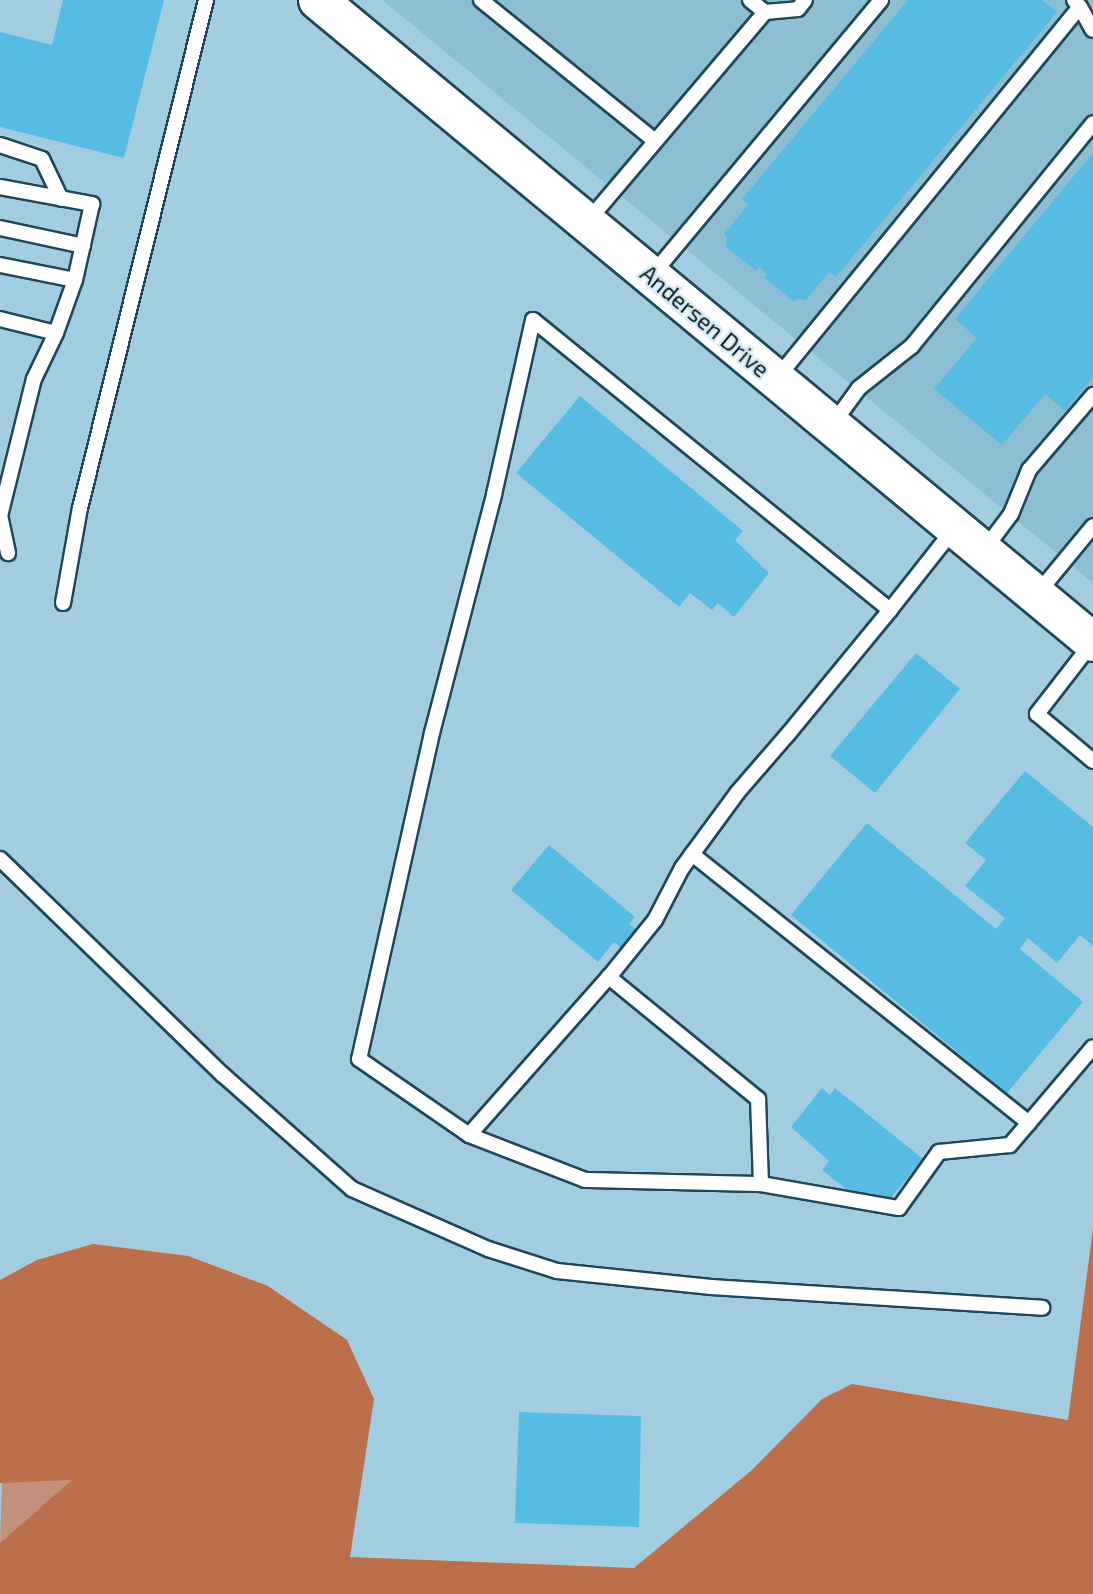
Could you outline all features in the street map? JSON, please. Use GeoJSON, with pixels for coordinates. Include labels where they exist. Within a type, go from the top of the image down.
{"type":"FeatureCollection","features":[{"type":"Feature","properties":{"kind":"main road","name":"Andersen Drive"},"geometry":{"type":"LineString","coordinates":[[318,0],[1093,642]]}},
{"type":"Feature","properties":{"kind":"lane"},"geometry":{"type":"LineString","coordinates":[[63,603],[80,508],[206,0]]}},
{"type":"Feature","properties":{"kind":"lane"},"geometry":{"type":"LineString","coordinates":[[481,0],[654,140]]}},
{"type":"Feature","properties":{"kind":"lane"},"geometry":{"type":"LineString","coordinates":[[750,0],[765,12],[798,9],[805,0]]}},
{"type":"Feature","properties":{"kind":"lane"},"geometry":{"type":"LineString","coordinates":[[651,276],[881,0]]}},
{"type":"Feature","properties":{"kind":"lane"},"geometry":{"type":"LineString","coordinates":[[776,380],[1077,4],[1093,30]]}},
{"type":"Feature","properties":{"kind":"lane"},"geometry":{"type":"LineString","coordinates":[[586,223],[765,12]]}},
{"type":"Feature","properties":{"kind":"lane"},"geometry":{"type":"LineString","coordinates":[[832,426],[859,388],[912,346],[1093,123]]}},
{"type":"Feature","properties":{"kind":"lane"},"geometry":{"type":"LineString","coordinates":[[0,145],[42,159],[61,199]]}},
{"type":"Feature","properties":{"kind":"lane"},"geometry":{"type":"LineString","coordinates":[[0,187],[92,204],[75,280],[56,333],[34,379],[0,515],[8,552]]}},
{"type":"Feature","properties":{"kind":"lane"},"geometry":{"type":"LineString","coordinates":[[0,228],[83,246]]}},
{"type":"Feature","properties":{"kind":"lane"},"geometry":{"type":"LineString","coordinates":[[0,265],[75,280]]}},
{"type":"Feature","properties":{"kind":"lane"},"geometry":{"type":"LineString","coordinates":[[0,319],[56,333]]}},
{"type":"Feature","properties":{"kind":"lane"},"geometry":{"type":"LineString","coordinates":[[890,610],[533,320],[494,495],[432,733],[359,1059],[469,1135],[585,1180],[761,1184],[899,1208],[939,1152],[1010,1145],[1093,1048]]}},
{"type":"Feature","properties":{"kind":"lane"},"geometry":{"type":"LineString","coordinates":[[469,1135],[609,977],[655,920],[692,854],[737,793],[890,610],[969,540],[1011,514],[1030,470],[1093,395]]}},
{"type":"Feature","properties":{"kind":"lane"},"geometry":{"type":"LineString","coordinates":[[1036,595],[1093,526]]}},
{"type":"Feature","properties":{"kind":"lane"},"geometry":{"type":"LineString","coordinates":[[1093,642],[1037,714],[1093,761]]}},
{"type":"Feature","properties":{"kind":"lane"},"geometry":{"type":"LineString","coordinates":[[692,854],[1029,1123]]}},
{"type":"Feature","properties":{"kind":"lane"},"geometry":{"type":"LineString","coordinates":[[0,859],[223,1075],[352,1189],[488,1249],[557,1271],[660,1282],[1042,1308]]}},
{"type":"Feature","properties":{"kind":"lane"},"geometry":{"type":"LineString","coordinates":[[609,977],[758,1100],[761,1184]]}},
{"type":"Feature","properties":{"kind":"shaded area"},"geometry":{"type":"Polygon","coordinates":[[[382,0],[1093,0],[1093,583],[382,0]]]}},
{"type":"Feature","properties":{"kind":"shaded area"},"geometry":{"type":"Polygon","coordinates":[[[1093,1228],[1093,1594],[0,1594],[0,1543],[72,1480],[0,1483],[0,1280],[37,1260],[93,1244],[188,1256],[268,1286],[347,1340],[374,1399],[350,1557],[634,1568],[752,1470],[822,1399],[852,1384],[1068,1420],[1093,1228]]]}},
{"type":"Feature","properties":{"kind":"shaded area"},"geometry":{"type":"Polygon","coordinates":[[[73,1480],[0,1543],[2,1481],[73,1480]]]}},
{"type":"Feature","properties":{"kind":"building"},"geometry":{"type":"Polygon","coordinates":[[[63,0],[164,0],[124,158],[0,127],[0,32],[52,45],[63,0]]]}},
{"type":"Feature","properties":{"kind":"building"},"geometry":{"type":"Polygon","coordinates":[[[908,0],[1042,0],[1057,12],[836,277],[829,272],[806,300],[797,299],[794,302],[764,277],[767,274],[759,267],[756,271],[726,247],[727,237],[724,234],[748,205],[742,199],[908,0]]]}},
{"type":"Feature","properties":{"kind":"building"},"geometry":{"type":"Polygon","coordinates":[[[1093,153],[1093,378],[1065,411],[1045,394],[1002,445],[934,389],[977,338],[955,319],[1093,153]]]}},
{"type":"Feature","properties":{"kind":"building"},"geometry":{"type":"Polygon","coordinates":[[[580,396],[743,531],[735,540],[769,573],[734,617],[718,603],[712,610],[690,593],[679,607],[516,473],[580,396]]]}},
{"type":"Feature","properties":{"kind":"building"},"geometry":{"type":"Polygon","coordinates":[[[916,653],[960,689],[875,793],[830,756],[916,653]]]}},
{"type":"Feature","properties":{"kind":"building"},"geometry":{"type":"Polygon","coordinates":[[[1025,771],[1093,827],[1093,946],[1080,935],[1057,963],[1028,938],[1020,949],[1083,1002],[1007,1093],[791,915],[867,823],[996,929],[1005,918],[965,886],[986,860],[965,843],[1025,771]]]}},
{"type":"Feature","properties":{"kind":"building"},"geometry":{"type":"Polygon","coordinates":[[[549,845],[635,917],[629,924],[638,931],[623,950],[614,942],[598,962],[511,890],[549,845]]]}},
{"type":"Feature","properties":{"kind":"building"},"geometry":{"type":"Polygon","coordinates":[[[822,1088],[830,1095],[835,1088],[923,1159],[886,1204],[869,1192],[860,1200],[822,1170],[829,1161],[791,1127],[822,1088]]]}},
{"type":"Feature","properties":{"kind":"building"},"geometry":{"type":"Polygon","coordinates":[[[519,1412],[641,1416],[639,1527],[515,1523],[519,1412]]]}}]}
